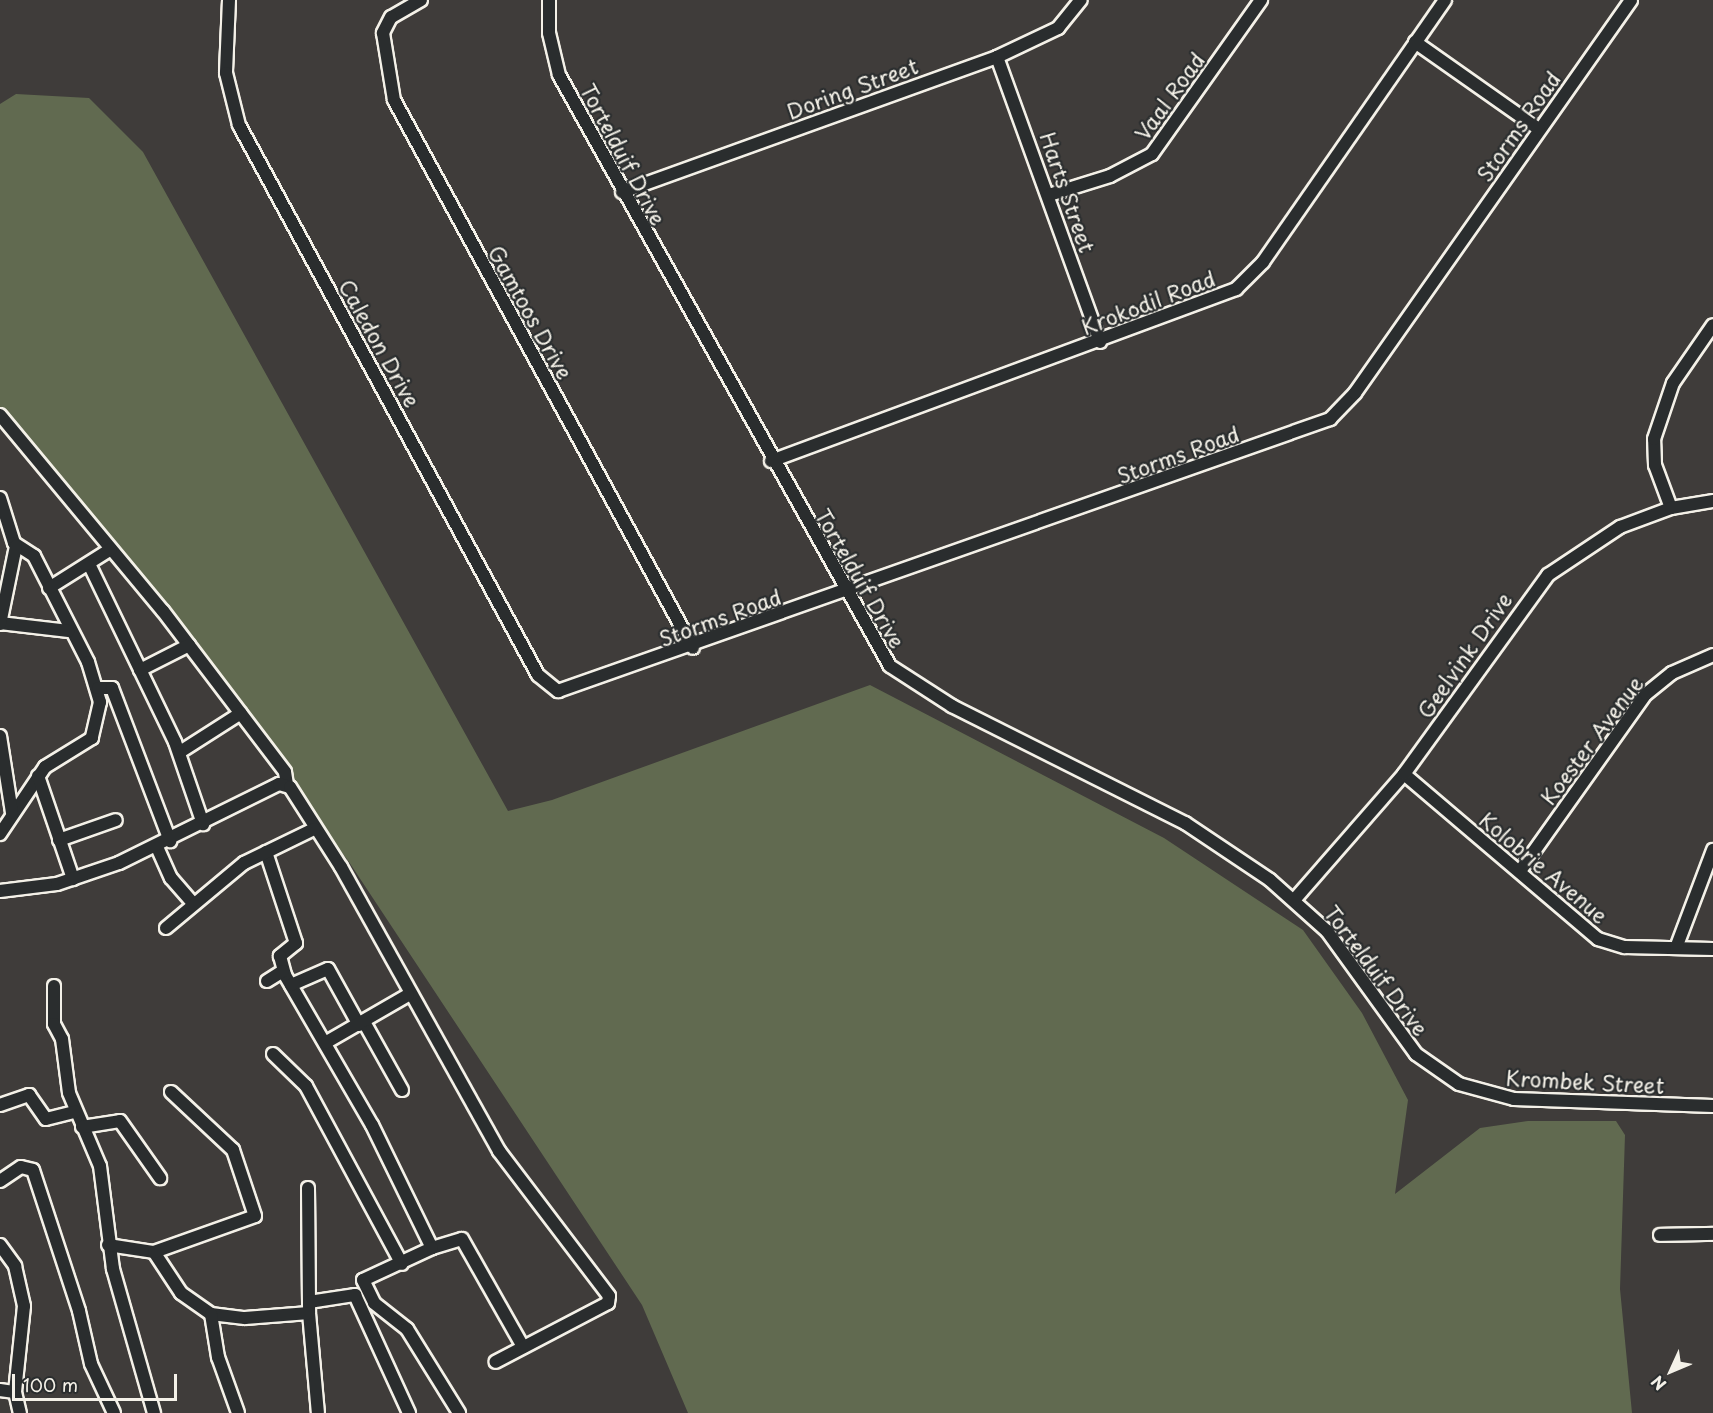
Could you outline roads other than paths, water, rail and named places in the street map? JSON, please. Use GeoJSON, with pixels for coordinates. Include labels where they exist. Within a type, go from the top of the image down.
{"type":"FeatureCollection","features":[{"type":"Feature","properties":{"kind":"street","name":"Caledon Drive"},"geometry":{"type":"LineString","coordinates":[[229,0],[226,73],[238,125],[550,688]]}},
{"type":"Feature","properties":{"kind":"street","name":"Gamtoos Drive"},"geometry":{"type":"LineString","coordinates":[[421,0],[391,17],[383,33],[394,100],[693,648]]}},
{"type":"Feature","properties":{"kind":"street","name":"Tortelduif Drive"},"geometry":{"type":"LineString","coordinates":[[549,0],[557,69],[622,192],[873,645],[899,675],[1185,823],[1295,899],[1327,931],[1398,1032],[1427,1063]]}},
{"type":"Feature","properties":{"kind":"street","name":"Doring Street"},"geometry":{"type":"LineString","coordinates":[[622,192],[997,57],[1058,28],[1081,0]]}},
{"type":"Feature","properties":{"kind":"street","name":"Vaal Road"},"geometry":{"type":"LineString","coordinates":[[1049,195],[1110,176],[1152,154],[1261,0]]}},
{"type":"Feature","properties":{"kind":"street","name":"Krokodil Road"},"geometry":{"type":"LineString","coordinates":[[771,461],[885,416],[1100,342],[1213,300],[1245,282],[1445,0]]}},
{"type":"Feature","properties":{"kind":"street","name":"Storms Road"},"geometry":{"type":"LineString","coordinates":[[550,688],[578,689],[1330,419],[1355,393],[1632,0]]}},
{"type":"Feature","properties":{"kind":"street"},"geometry":{"type":"LineString","coordinates":[[1415,42],[1539,129]]}},
{"type":"Feature","properties":{"kind":"street","name":"Harts Street"},"geometry":{"type":"LineString","coordinates":[[997,57],[1049,195],[1100,342]]}},
{"type":"Feature","properties":{"kind":"street"},"geometry":{"type":"LineString","coordinates":[[1671,508],[1655,465],[1654,439],[1673,383],[1713,325]]}},
{"type":"Feature","properties":{"kind":"street"},"geometry":{"type":"LineString","coordinates":[[0,415],[189,645],[285,772],[287,784],[394,959],[408,995],[509,1166],[609,1296],[608,1303],[495,1362]]}},
{"type":"Feature","properties":{"kind":"street"},"geometry":{"type":"LineString","coordinates":[[0,498],[4,518],[16,546],[3,594],[0,623],[69,631]]}},
{"type":"Feature","properties":{"kind":"street","name":"Geelvink Drive"},"geometry":{"type":"LineString","coordinates":[[1295,899],[1404,774],[1548,575],[1603,535],[1671,508],[1713,501]]}},
{"type":"Feature","properties":{"kind":"street"},"geometry":{"type":"LineString","coordinates":[[0,834],[12,813],[54,759],[92,738],[99,716],[98,688],[32,553],[16,546]]}},
{"type":"Feature","properties":{"kind":"street"},"geometry":{"type":"LineString","coordinates":[[49,588],[90,566],[111,549]]}},
{"type":"Feature","properties":{"kind":"street"},"geometry":{"type":"LineString","coordinates":[[90,566],[180,752],[203,824]]}},
{"type":"Feature","properties":{"kind":"street"},"geometry":{"type":"LineString","coordinates":[[140,670],[189,645]]}},
{"type":"Feature","properties":{"kind":"street","name":"Koester Avenue"},"geometry":{"type":"LineString","coordinates":[[1520,871],[1646,694],[1672,672],[1713,655]]}},
{"type":"Feature","properties":{"kind":"street"},"geometry":{"type":"LineString","coordinates":[[98,688],[112,688],[170,841]]}},
{"type":"Feature","properties":{"kind":"street"},"geometry":{"type":"LineString","coordinates":[[180,752],[240,713]]}},
{"type":"Feature","properties":{"kind":"street"},"geometry":{"type":"LineString","coordinates":[[0,736],[12,813]]}},
{"type":"Feature","properties":{"kind":"street","name":"Kolobrie Avenue"},"geometry":{"type":"LineString","coordinates":[[1404,774],[1598,939],[1625,947],[1713,949]]}},
{"type":"Feature","properties":{"kind":"street"},"geometry":{"type":"LineString","coordinates":[[39,776],[73,879]]}},
{"type":"Feature","properties":{"kind":"street"},"geometry":{"type":"LineString","coordinates":[[0,891],[73,879],[157,847],[287,784]]}},
{"type":"Feature","properties":{"kind":"street"},"geometry":{"type":"LineString","coordinates":[[59,840],[116,820]]}},
{"type":"Feature","properties":{"kind":"street"},"geometry":{"type":"LineString","coordinates":[[166,928],[192,903],[266,852],[314,829]]}},
{"type":"Feature","properties":{"kind":"street"},"geometry":{"type":"LineString","coordinates":[[157,847],[171,878],[192,903]]}},
{"type":"Feature","properties":{"kind":"street"},"geometry":{"type":"LineString","coordinates":[[1676,948],[1713,850]]}},
{"type":"Feature","properties":{"kind":"street"},"geometry":{"type":"LineString","coordinates":[[266,852],[296,943],[280,956],[283,971],[372,1125],[432,1248]]}},
{"type":"Feature","properties":{"kind":"street"},"geometry":{"type":"LineString","coordinates":[[291,985],[328,969],[402,1090]]}},
{"type":"Feature","properties":{"kind":"street"},"geometry":{"type":"LineString","coordinates":[[267,981],[283,971]]}},
{"type":"Feature","properties":{"kind":"street"},"geometry":{"type":"LineString","coordinates":[[54,986],[54,1024],[62,1039],[75,1112],[103,1178],[108,1245],[154,1413]]}},
{"type":"Feature","properties":{"kind":"street"},"geometry":{"type":"LineString","coordinates":[[325,1043],[408,995]]}},
{"type":"Feature","properties":{"kind":"street"},"geometry":{"type":"LineString","coordinates":[[273,1054],[306,1086],[402,1264]]}},
{"type":"Feature","properties":{"kind":"street","name":"Krombek Street"},"geometry":{"type":"LineString","coordinates":[[1427,1063],[1459,1084],[1506,1098],[1713,1106]]}},
{"type":"Feature","properties":{"kind":"street"},"geometry":{"type":"LineString","coordinates":[[108,1245],[154,1252],[255,1216],[230,1144],[171,1092]]}},
{"type":"Feature","properties":{"kind":"street"},"geometry":{"type":"LineString","coordinates":[[0,1105],[29,1095],[46,1119],[75,1112]]}},
{"type":"Feature","properties":{"kind":"street"},"geometry":{"type":"LineString","coordinates":[[82,1127],[120,1121],[160,1178]]}},
{"type":"Feature","properties":{"kind":"street"},"geometry":{"type":"LineString","coordinates":[[0,1180],[21,1167],[33,1170],[79,1311],[91,1364],[114,1413]]}},
{"type":"Feature","properties":{"kind":"street"},"geometry":{"type":"LineString","coordinates":[[308,1188],[309,1308],[318,1413]]}},
{"type":"Feature","properties":{"kind":"street"},"geometry":{"type":"LineString","coordinates":[[1660,1235],[1713,1234]]}},
{"type":"Feature","properties":{"kind":"street"},"geometry":{"type":"LineString","coordinates":[[459,1413],[407,1329],[366,1289],[363,1280],[402,1264],[432,1248],[462,1239],[524,1347]]}},
{"type":"Feature","properties":{"kind":"street"},"geometry":{"type":"LineString","coordinates":[[0,1245],[15,1266],[24,1306],[15,1392],[20,1413]]}},
{"type":"Feature","properties":{"kind":"street"},"geometry":{"type":"LineString","coordinates":[[154,1252],[181,1293],[211,1314],[244,1318],[309,1308],[355,1295],[409,1413]]}},
{"type":"Feature","properties":{"kind":"street"},"geometry":{"type":"LineString","coordinates":[[211,1314],[218,1357],[237,1413]]}},
{"type":"Feature","properties":{"kind":"street"},"geometry":{"type":"LineString","coordinates":[[0,1390],[15,1392]]}}]}
